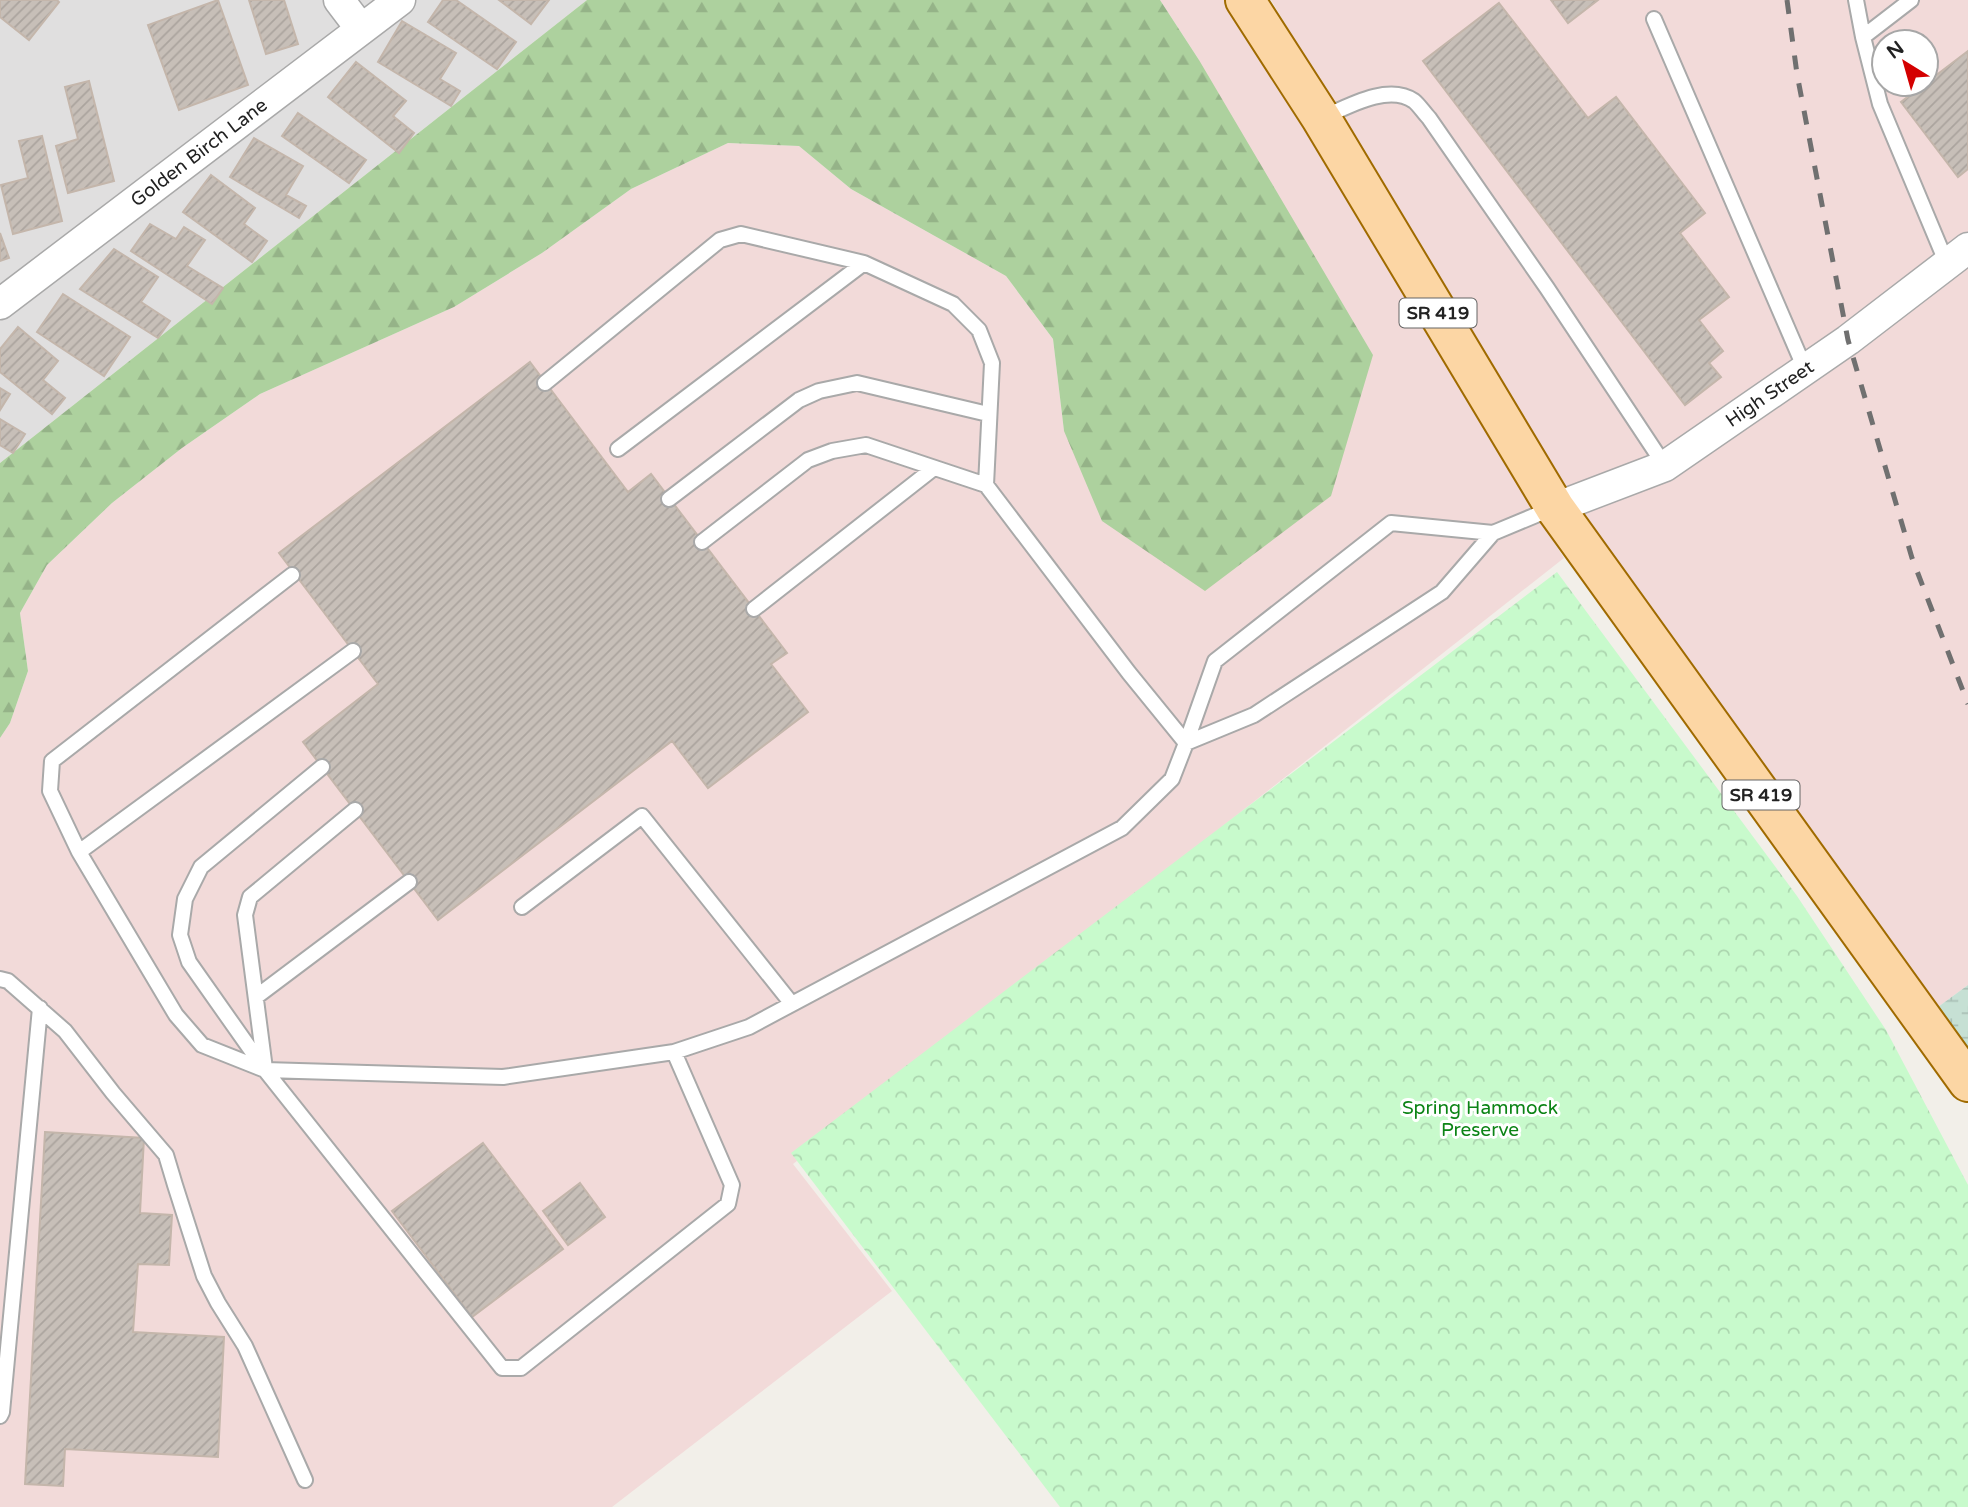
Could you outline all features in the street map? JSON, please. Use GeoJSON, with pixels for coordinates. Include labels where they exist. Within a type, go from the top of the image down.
{"type":"FeatureCollection","features":[{"type":"Feature","properties":{"kind":"main road","name":"SR 419"},"geometry":{"type":"LineString","coordinates":[[1245,0],[1321,118],[1555,508],[1968,1082]]}},
{"type":"Feature","properties":{"kind":"street"},"geometry":{"type":"LineString","coordinates":[[339,0],[361,29]]}},
{"type":"Feature","properties":{"kind":"street","name":"Golden Birch Lane"},"geometry":{"type":"LineString","coordinates":[[0,304],[400,0]]}},
{"type":"Feature","properties":{"kind":"street","name":"High Street"},"geometry":{"type":"LineString","coordinates":[[1555,508],[1665,466],[1847,340],[1958,256]]}},
{"type":"Feature","properties":{"kind":"lane"},"geometry":{"type":"LineString","coordinates":[[1856,0],[1880,104],[1958,256]]}},
{"type":"Feature","properties":{"kind":"lane"},"geometry":{"type":"LineString","coordinates":[[1863,37],[1911,0]]}},
{"type":"Feature","properties":{"kind":"lane"},"geometry":{"type":"LineString","coordinates":[[1654,19],[1805,369]]}},
{"type":"Feature","properties":{"kind":"lane"},"geometry":{"type":"LineString","coordinates":[[1321,118],[1386,93],[1414,101],[1429,118],[1547,288],[1665,466]]}},
{"type":"Feature","properties":{"kind":"lane"},"geometry":{"type":"LineString","coordinates":[[545,383],[720,240],[741,234],[864,263],[953,303],[979,330],[992,362],[986,485]]}},
{"type":"Feature","properties":{"kind":"lane"},"geometry":{"type":"LineString","coordinates":[[618,449],[864,263]]}},
{"type":"Feature","properties":{"kind":"lane"},"geometry":{"type":"LineString","coordinates":[[669,499],[799,400],[819,391],[857,383],[988,414]]}},
{"type":"Feature","properties":{"kind":"lane"},"geometry":{"type":"LineString","coordinates":[[702,541],[808,460],[832,451],[866,445],[986,485],[1129,673],[1186,743]]}},
{"type":"Feature","properties":{"kind":"lane"},"geometry":{"type":"LineString","coordinates":[[754,609],[934,468]]}},
{"type":"Feature","properties":{"kind":"lane"},"geometry":{"type":"LineString","coordinates":[[1186,743],[1254,715],[1442,592],[1493,533],[1555,508]]}},
{"type":"Feature","properties":{"kind":"lane"},"geometry":{"type":"LineString","coordinates":[[292,575],[52,761],[50,791],[79,852],[177,1015],[202,1045],[265,1070],[503,1077],[674,1052],[749,1027],[1122,828],[1172,779],[1214,661],[1391,523],[1493,533]]}},
{"type":"Feature","properties":{"kind":"lane"},"geometry":{"type":"LineString","coordinates":[[79,852],[353,651]]}},
{"type":"Feature","properties":{"kind":"lane"},"geometry":{"type":"LineString","coordinates":[[322,767],[201,867],[185,899],[180,935],[189,962],[265,1070],[502,1367],[521,1368],[728,1205],[732,1185],[674,1052]]}},
{"type":"Feature","properties":{"kind":"lane"},"geometry":{"type":"LineString","coordinates":[[265,1070],[245,915],[250,897],[355,810]]}},
{"type":"Feature","properties":{"kind":"lane"},"geometry":{"type":"LineString","coordinates":[[522,907],[642,816],[792,1004]]}},
{"type":"Feature","properties":{"kind":"lane"},"geometry":{"type":"LineString","coordinates":[[256,997],[409,882]]}},
{"type":"Feature","properties":{"kind":"lane"},"geometry":{"type":"LineString","coordinates":[[0,979],[8,981],[65,1031],[166,1155],[204,1276],[245,1346],[305,1480]]}},
{"type":"Feature","properties":{"kind":"lane"},"geometry":{"type":"LineString","coordinates":[[0,1416],[40,1008]]}},
{"type":"Feature","properties":{"kind":"shaded area"},"geometry":{"type":"Polygon","coordinates":[[[0,0],[587,0],[0,463],[0,0]]]}},
{"type":"Feature","properties":{"kind":"shaded area"},"geometry":{"type":"Polygon","coordinates":[[[1160,0],[1229,0],[1564,558],[793,1164],[892,1291],[612,1507],[0,1507],[0,738],[10,723],[28,671],[20,613],[47,565],[112,503],[182,448],[260,394],[454,307],[542,253],[631,189],[728,143],[799,146],[851,189],[1006,276],[1053,339],[1064,431],[1199,60],[1160,0]]]}},
{"type":"Feature","properties":{"kind":"shaded area"},"geometry":{"type":"Polygon","coordinates":[[[1271,0],[1968,0],[1968,985],[1938,1007],[1584,523],[1271,0]]]}},
{"type":"Feature","properties":{"kind":"green space"},"geometry":{"type":"Polygon","coordinates":[[[587,0],[1160,0],[1199,60],[1373,355],[1331,496],[1205,591],[1102,521],[1064,431],[1053,339],[1006,276],[851,189],[799,146],[728,143],[631,189],[542,253],[454,307],[260,394],[182,448],[112,503],[47,565],[20,613],[28,671],[10,723],[0,738],[0,463],[587,0]]]}},
{"type":"Feature","properties":{"kind":"green space","name":"Spring Hammock Preserve"},"geometry":{"type":"Polygon","coordinates":[[[1557,572],[1797,896],[1886,1030],[1968,1185],[1968,1507],[1060,1507],[791,1153],[1557,572]]]}},
{"type":"Feature","properties":{"kind":"green space"},"geometry":{"type":"Polygon","coordinates":[[[1968,985],[1968,1052],[1938,1007],[1968,985]]]}},
{"type":"Feature","properties":{"kind":"building"},"geometry":{"type":"Polygon","coordinates":[[[0,0],[59,2],[29,40],[0,17],[0,0]]]}},
{"type":"Feature","properties":{"kind":"building"},"geometry":{"type":"Polygon","coordinates":[[[218,0],[248,85],[179,110],[148,25],[218,0]]]}},
{"type":"Feature","properties":{"kind":"building"},"geometry":{"type":"Polygon","coordinates":[[[249,0],[284,0],[298,44],[266,54],[249,0]]]}},
{"type":"Feature","properties":{"kind":"building"},"geometry":{"type":"Polygon","coordinates":[[[443,0],[456,0],[516,42],[497,69],[428,22],[443,0]]]}},
{"type":"Feature","properties":{"kind":"building"},"geometry":{"type":"Polygon","coordinates":[[[499,0],[549,0],[531,24],[499,0]]]}},
{"type":"Feature","properties":{"kind":"building"},"geometry":{"type":"Polygon","coordinates":[[[1551,0],[1598,0],[1568,23],[1551,0]]]}},
{"type":"Feature","properties":{"kind":"building"},"geometry":{"type":"Polygon","coordinates":[[[1499,3],[1588,118],[1616,97],[1705,213],[1680,233],[1729,297],[1699,320],[1723,351],[1709,363],[1721,377],[1685,405],[1423,61],[1499,3]]]}},
{"type":"Feature","properties":{"kind":"building"},"geometry":{"type":"Polygon","coordinates":[[[402,21],[456,53],[440,79],[460,91],[451,106],[378,62],[402,21]]]}},
{"type":"Feature","properties":{"kind":"building"},"geometry":{"type":"Polygon","coordinates":[[[1968,51],[1968,169],[1958,177],[1901,102],[1906,98],[1940,98],[1940,72],[1968,51]]]}},
{"type":"Feature","properties":{"kind":"building"},"geometry":{"type":"Polygon","coordinates":[[[356,62],[406,101],[393,116],[414,133],[399,153],[328,97],[356,62]]]}},
{"type":"Feature","properties":{"kind":"building"},"geometry":{"type":"Polygon","coordinates":[[[89,81],[114,181],[68,193],[56,146],[78,139],[65,87],[89,81]]]}},
{"type":"Feature","properties":{"kind":"building"},"geometry":{"type":"Polygon","coordinates":[[[298,113],[366,160],[349,183],[282,136],[298,113]]]}},
{"type":"Feature","properties":{"kind":"building"},"geometry":{"type":"Polygon","coordinates":[[[42,136],[62,221],[13,234],[1,185],[28,178],[19,141],[42,136]]]}},
{"type":"Feature","properties":{"kind":"building"},"geometry":{"type":"Polygon","coordinates":[[[254,138],[303,166],[286,195],[306,206],[299,218],[230,177],[254,138]]]}},
{"type":"Feature","properties":{"kind":"building"},"geometry":{"type":"Polygon","coordinates":[[[211,175],[255,208],[244,224],[267,241],[252,262],[183,212],[211,175]]]}},
{"type":"Feature","properties":{"kind":"building"},"geometry":{"type":"Polygon","coordinates":[[[150,224],[176,239],[184,227],[205,240],[187,266],[223,288],[212,304],[131,251],[150,224]]]}},
{"type":"Feature","properties":{"kind":"building"},"geometry":{"type":"Polygon","coordinates":[[[0,233],[9,258],[0,261],[0,233]]]}},
{"type":"Feature","properties":{"kind":"building"},"geometry":{"type":"Polygon","coordinates":[[[114,249],[158,277],[141,302],[170,321],[158,338],[80,289],[114,249]]]}},
{"type":"Feature","properties":{"kind":"building"},"geometry":{"type":"Polygon","coordinates":[[[63,294],[130,337],[104,376],[37,332],[63,294]]]}},
{"type":"Feature","properties":{"kind":"building"},"geometry":{"type":"Polygon","coordinates":[[[18,327],[58,361],[43,380],[65,398],[52,414],[0,372],[0,349],[18,327]]]}},
{"type":"Feature","properties":{"kind":"building"},"geometry":{"type":"Polygon","coordinates":[[[530,362],[628,492],[651,474],[787,653],[771,664],[808,712],[708,788],[672,741],[438,920],[303,742],[378,684],[279,553],[530,362]]]}},
{"type":"Feature","properties":{"kind":"building"},"geometry":{"type":"Polygon","coordinates":[[[0,388],[10,394],[0,410],[0,388]]]}},
{"type":"Feature","properties":{"kind":"building"},"geometry":{"type":"Polygon","coordinates":[[[0,419],[25,434],[13,453],[0,445],[0,419]]]}},
{"type":"Feature","properties":{"kind":"building"},"geometry":{"type":"Polygon","coordinates":[[[45,1132],[144,1138],[140,1213],[172,1215],[169,1265],[138,1264],[133,1332],[224,1337],[218,1457],[65,1449],[63,1486],[25,1484],[45,1132]]]}},
{"type":"Feature","properties":{"kind":"building"},"geometry":{"type":"Polygon","coordinates":[[[483,1143],[563,1249],[472,1317],[392,1211],[483,1143]]]}},
{"type":"Feature","properties":{"kind":"building"},"geometry":{"type":"Polygon","coordinates":[[[580,1183],[605,1217],[568,1245],[543,1211],[580,1183]]]}},
{"type":"Feature","properties":{"kind":"railway"},"geometry":{"type":"LineString","coordinates":[[1787,0],[1797,74],[1848,340],[1912,558],[1968,704]]}}]}
